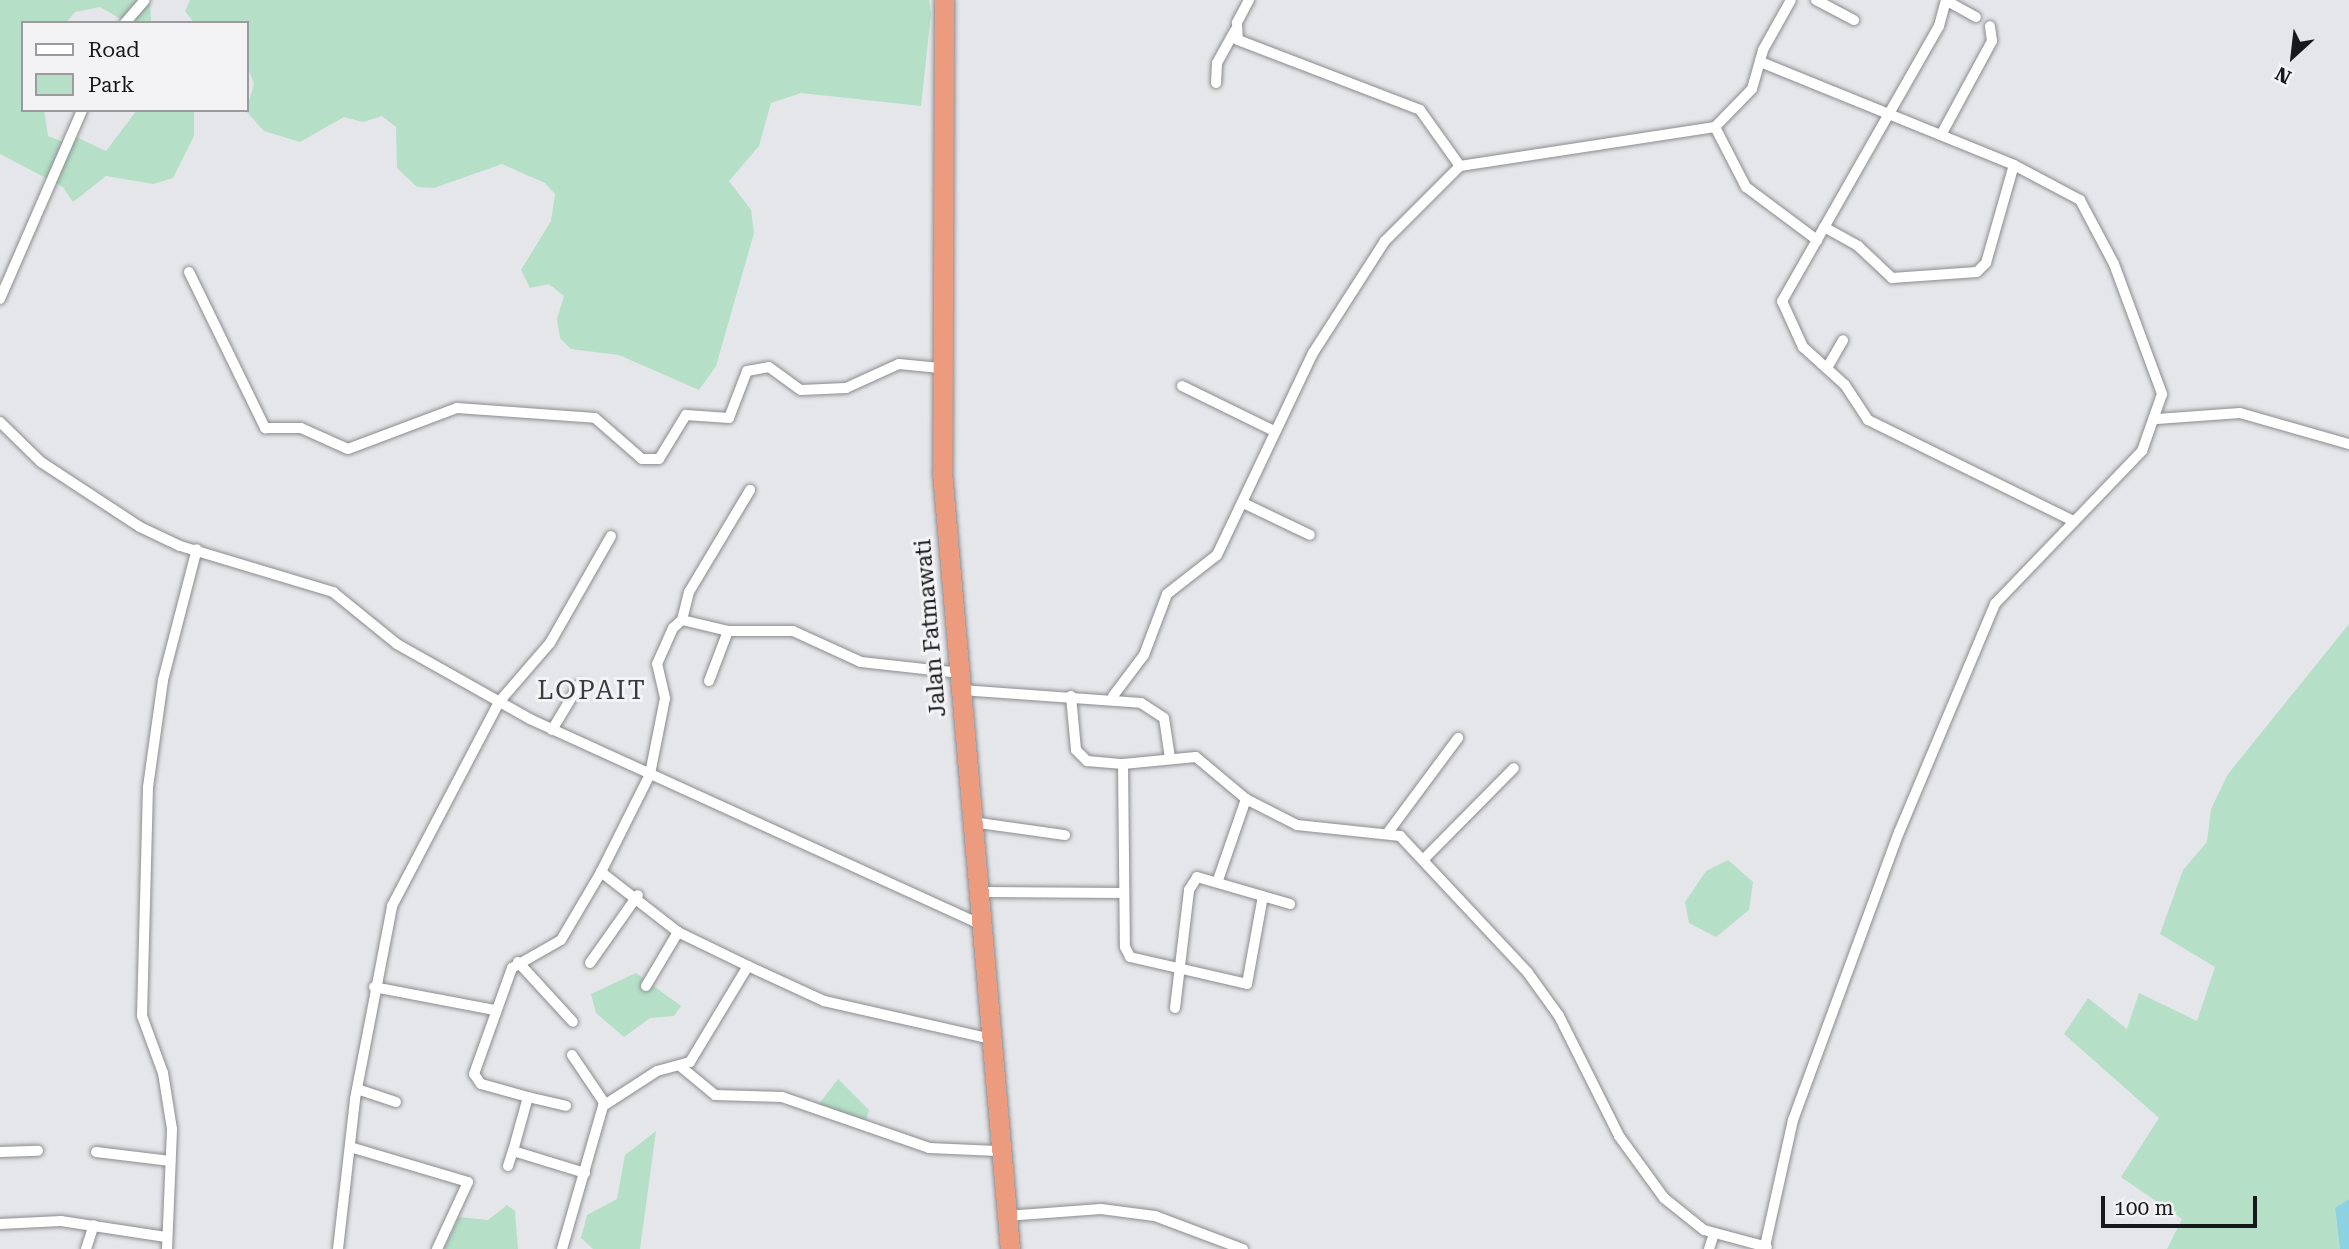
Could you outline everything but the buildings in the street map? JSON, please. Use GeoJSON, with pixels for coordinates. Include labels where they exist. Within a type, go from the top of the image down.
{"type":"FeatureCollection","features":[{"type":"Feature","properties":{"kind":"highway","name":"Jalan Fatmawati"},"geometry":{"type":"LineString","coordinates":[[944,0],[940,368],[960,681],[981,892],[997,1151],[1010,1249]]}},
{"type":"Feature","properties":{"kind":"street"},"geometry":{"type":"LineString","coordinates":[[127,21],[145,0]]}},
{"type":"Feature","properties":{"kind":"street"},"geometry":{"type":"LineString","coordinates":[[1216,83],[1217,63],[1236,31],[1249,0]]}},
{"type":"Feature","properties":{"kind":"street"},"geometry":{"type":"LineString","coordinates":[[1113,696],[1144,655],[1167,594],[1217,555],[1313,353],[1385,241],[1460,166],[1715,127],[1748,96],[1763,63],[1763,50],[1791,0]]}},
{"type":"Feature","properties":{"kind":"street"},"geometry":{"type":"LineString","coordinates":[[1816,0],[1829,3],[1854,20]]}},
{"type":"Feature","properties":{"kind":"street"},"geometry":{"type":"LineString","coordinates":[[1976,17],[1965,4],[1946,0],[1939,26],[1884,116],[1782,301],[1803,347],[1827,368],[1868,420],[2073,521]]}},
{"type":"Feature","properties":{"kind":"street"},"geometry":{"type":"LineString","coordinates":[[1941,135],[1992,41],[1990,26]]}},
{"type":"Feature","properties":{"kind":"street"},"geometry":{"type":"LineString","coordinates":[[1236,31],[1249,48],[1338,74],[1420,110],[1460,166]]}},
{"type":"Feature","properties":{"kind":"street"},"geometry":{"type":"LineString","coordinates":[[1071,695],[1080,756],[1123,764],[1170,758],[1204,761],[1246,799],[1309,829],[1389,831],[1423,860],[1503,939],[1559,1016],[1642,1173],[1687,1219],[1714,1234],[1766,1246],[1793,1120],[1936,742],[2003,592],[2142,451],[2157,419],[2158,379],[2088,211],[2066,190],[1941,135],[1884,116],[1763,63]]}},
{"type":"Feature","properties":{"kind":"street"},"geometry":{"type":"LineString","coordinates":[[0,299],[81,112]]}},
{"type":"Feature","properties":{"kind":"street"},"geometry":{"type":"LineString","coordinates":[[1715,127],[1743,184],[1817,240]]}},
{"type":"Feature","properties":{"kind":"street"},"geometry":{"type":"LineString","coordinates":[[1825,227],[1858,246],[1892,278],[1977,272],[1986,263],[2014,166]]}},
{"type":"Feature","properties":{"kind":"street"},"geometry":{"type":"LineString","coordinates":[[190,272],[265,428],[301,428],[348,449],[457,408],[595,418],[642,459],[659,459],[686,415],[729,418],[747,372],[769,367],[801,390],[846,388],[899,364],[940,368]]}},
{"type":"Feature","properties":{"kind":"street"},"geometry":{"type":"LineString","coordinates":[[1827,368],[1843,341]]}},
{"type":"Feature","properties":{"kind":"street"},"geometry":{"type":"LineString","coordinates":[[1182,386],[1274,431]]}},
{"type":"Feature","properties":{"kind":"street"},"geometry":{"type":"LineString","coordinates":[[2157,419],[2240,413],[2349,444]]}},
{"type":"Feature","properties":{"kind":"street"},"geometry":{"type":"LineString","coordinates":[[0,422],[94,499],[197,549],[333,592],[397,644],[552,730],[981,925]]}},
{"type":"Feature","properties":{"kind":"street"},"geometry":{"type":"LineString","coordinates":[[566,1106],[528,1097],[474,1077],[495,1010],[519,962],[561,940],[601,872],[650,774],[664,698],[657,664],[682,620],[689,592],[750,490]]}},
{"type":"Feature","properties":{"kind":"street"},"geometry":{"type":"LineString","coordinates":[[1243,503],[1310,535]]}},
{"type":"Feature","properties":{"kind":"street"},"geometry":{"type":"LineString","coordinates":[[338,1249],[357,1088],[384,929],[401,884],[499,702],[555,636],[611,536]]}},
{"type":"Feature","properties":{"kind":"street"},"geometry":{"type":"LineString","coordinates":[[0,1224],[94,1226],[166,1243],[170,1161],[163,1073],[142,1016],[148,787],[163,680],[197,549]]}},
{"type":"Feature","properties":{"kind":"street"},"geometry":{"type":"LineString","coordinates":[[682,620],[728,631],[793,631],[862,663],[960,681],[1071,695],[1113,696],[1164,718],[1170,758]]}},
{"type":"Feature","properties":{"kind":"street"},"geometry":{"type":"LineString","coordinates":[[709,681],[728,631]]}},
{"type":"Feature","properties":{"kind":"street"},"geometry":{"type":"LineString","coordinates":[[552,730],[579,685]]}},
{"type":"Feature","properties":{"kind":"street"},"geometry":{"type":"LineString","coordinates":[[1389,831],[1458,738]]}},
{"type":"Feature","properties":{"kind":"street"},"geometry":{"type":"LineString","coordinates":[[1123,764],[1124,893],[1130,957],[1247,984],[1263,896]]}},
{"type":"Feature","properties":{"kind":"street"},"geometry":{"type":"LineString","coordinates":[[1423,860],[1514,768]]}},
{"type":"Feature","properties":{"kind":"street"},"geometry":{"type":"LineString","coordinates":[[1218,880],[1246,799]]}},
{"type":"Feature","properties":{"kind":"street"},"geometry":{"type":"LineString","coordinates":[[972,822],[1065,835]]}},
{"type":"Feature","properties":{"kind":"street"},"geometry":{"type":"LineString","coordinates":[[601,872],[638,895],[678,932],[824,1001],[991,1039]]}},
{"type":"Feature","properties":{"kind":"street"},"geometry":{"type":"LineString","coordinates":[[1175,1008],[1191,886],[1196,877],[1218,880],[1290,904]]}},
{"type":"Feature","properties":{"kind":"street"},"geometry":{"type":"LineString","coordinates":[[981,892],[1124,893]]}},
{"type":"Feature","properties":{"kind":"street"},"geometry":{"type":"LineString","coordinates":[[590,963],[638,895]]}},
{"type":"Feature","properties":{"kind":"street"},"geometry":{"type":"LineString","coordinates":[[646,986],[678,932]]}},
{"type":"Feature","properties":{"kind":"street"},"geometry":{"type":"LineString","coordinates":[[519,962],[573,1022]]}},
{"type":"Feature","properties":{"kind":"street"},"geometry":{"type":"LineString","coordinates":[[562,1249],[605,1104],[634,1091],[657,1071],[680,1066],[710,1037],[748,966]]}},
{"type":"Feature","properties":{"kind":"street"},"geometry":{"type":"LineString","coordinates":[[374,987],[495,1010]]}},
{"type":"Feature","properties":{"kind":"street"},"geometry":{"type":"LineString","coordinates":[[572,1055],[605,1104]]}},
{"type":"Feature","properties":{"kind":"street"},"geometry":{"type":"LineString","coordinates":[[680,1066],[715,1095],[782,1097],[929,1148],[997,1151]]}},
{"type":"Feature","properties":{"kind":"street"},"geometry":{"type":"LineString","coordinates":[[357,1088],[396,1102]]}},
{"type":"Feature","properties":{"kind":"street"},"geometry":{"type":"LineString","coordinates":[[508,1166],[528,1097]]}},
{"type":"Feature","properties":{"kind":"street"},"geometry":{"type":"LineString","coordinates":[[350,1147],[468,1182],[437,1249]]}},
{"type":"Feature","properties":{"kind":"street"},"geometry":{"type":"LineString","coordinates":[[0,1152],[38,1151]]}},
{"type":"Feature","properties":{"kind":"street"},"geometry":{"type":"LineString","coordinates":[[513,1151],[585,1173]]}},
{"type":"Feature","properties":{"kind":"street"},"geometry":{"type":"LineString","coordinates":[[96,1152],[170,1161]]}},
{"type":"Feature","properties":{"kind":"street"},"geometry":{"type":"LineString","coordinates":[[1006,1216],[1101,1209],[1154,1216],[1243,1249]]}},
{"type":"Feature","properties":{"kind":"street"},"geometry":{"type":"LineString","coordinates":[[86,1249],[94,1226]]}},
{"type":"Feature","properties":{"kind":"street"},"geometry":{"type":"LineString","coordinates":[[1709,1249],[1714,1234]]}},
{"type":"Feature","properties":{"kind":"green space"},"geometry":{"type":"Polygon","coordinates":[[[0,0],[150,0],[151,21],[124,21],[100,7],[75,12],[68,21],[21,21],[21,112],[44,112],[48,136],[71,145],[76,137],[106,151],[135,112],[194,112],[194,136],[173,178],[153,184],[106,176],[73,202],[63,187],[0,154],[0,0]]]}},
{"type":"Feature","properties":{"kind":"green space"},"geometry":{"type":"Polygon","coordinates":[[[190,0],[929,0],[931,14],[921,106],[801,93],[771,103],[759,146],[729,181],[751,210],[754,233],[716,366],[699,390],[619,355],[571,349],[560,338],[557,319],[564,296],[549,284],[530,288],[521,270],[551,221],[555,194],[545,183],[502,164],[434,188],[417,187],[397,168],[396,127],[382,116],[363,122],[344,117],[300,142],[264,131],[247,112],[254,84],[248,68],[248,21],[192,21],[185,11],[190,0]]]}},
{"type":"Feature","properties":{"kind":"green space"},"geometry":{"type":"Polygon","coordinates":[[[2349,624],[2349,1199],[2335,1209],[2340,1249],[2167,1249],[2182,1219],[2121,1177],[2159,1118],[2064,1034],[2088,998],[2127,1029],[2139,993],[2197,1021],[2215,967],[2160,934],[2183,870],[2207,842],[2211,809],[2228,774],[2349,624]]]}},
{"type":"Feature","properties":{"kind":"green space"},"geometry":{"type":"Polygon","coordinates":[[[1728,860],[1753,882],[1749,910],[1716,937],[1689,923],[1685,902],[1706,871],[1728,860]]]}},
{"type":"Feature","properties":{"kind":"green space"},"geometry":{"type":"Polygon","coordinates":[[[636,973],[681,1006],[674,1016],[650,1018],[624,1037],[596,1013],[591,994],[636,973]]]}},
{"type":"Feature","properties":{"kind":"green space"},"geometry":{"type":"Polygon","coordinates":[[[838,1079],[869,1110],[864,1127],[816,1108],[838,1079]]]}},
{"type":"Feature","properties":{"kind":"green space"},"geometry":{"type":"Polygon","coordinates":[[[656,1131],[640,1249],[593,1249],[581,1238],[587,1215],[617,1199],[625,1155],[656,1131]]]}},
{"type":"Feature","properties":{"kind":"green space"},"geometry":{"type":"Polygon","coordinates":[[[507,1205],[515,1211],[518,1249],[444,1249],[459,1217],[488,1220],[507,1205]]]}},
{"type":"Feature","properties":{"kind":"water"},"geometry":{"type":"Polygon","coordinates":[[[2349,1199],[2349,1249],[2340,1249],[2335,1208],[2349,1199]]]}},
{"type":"Feature","properties":{"kind":"district","name":"LOPAIT"},"geometry":{"type":"Point","coordinates":[592,691]}}]}
